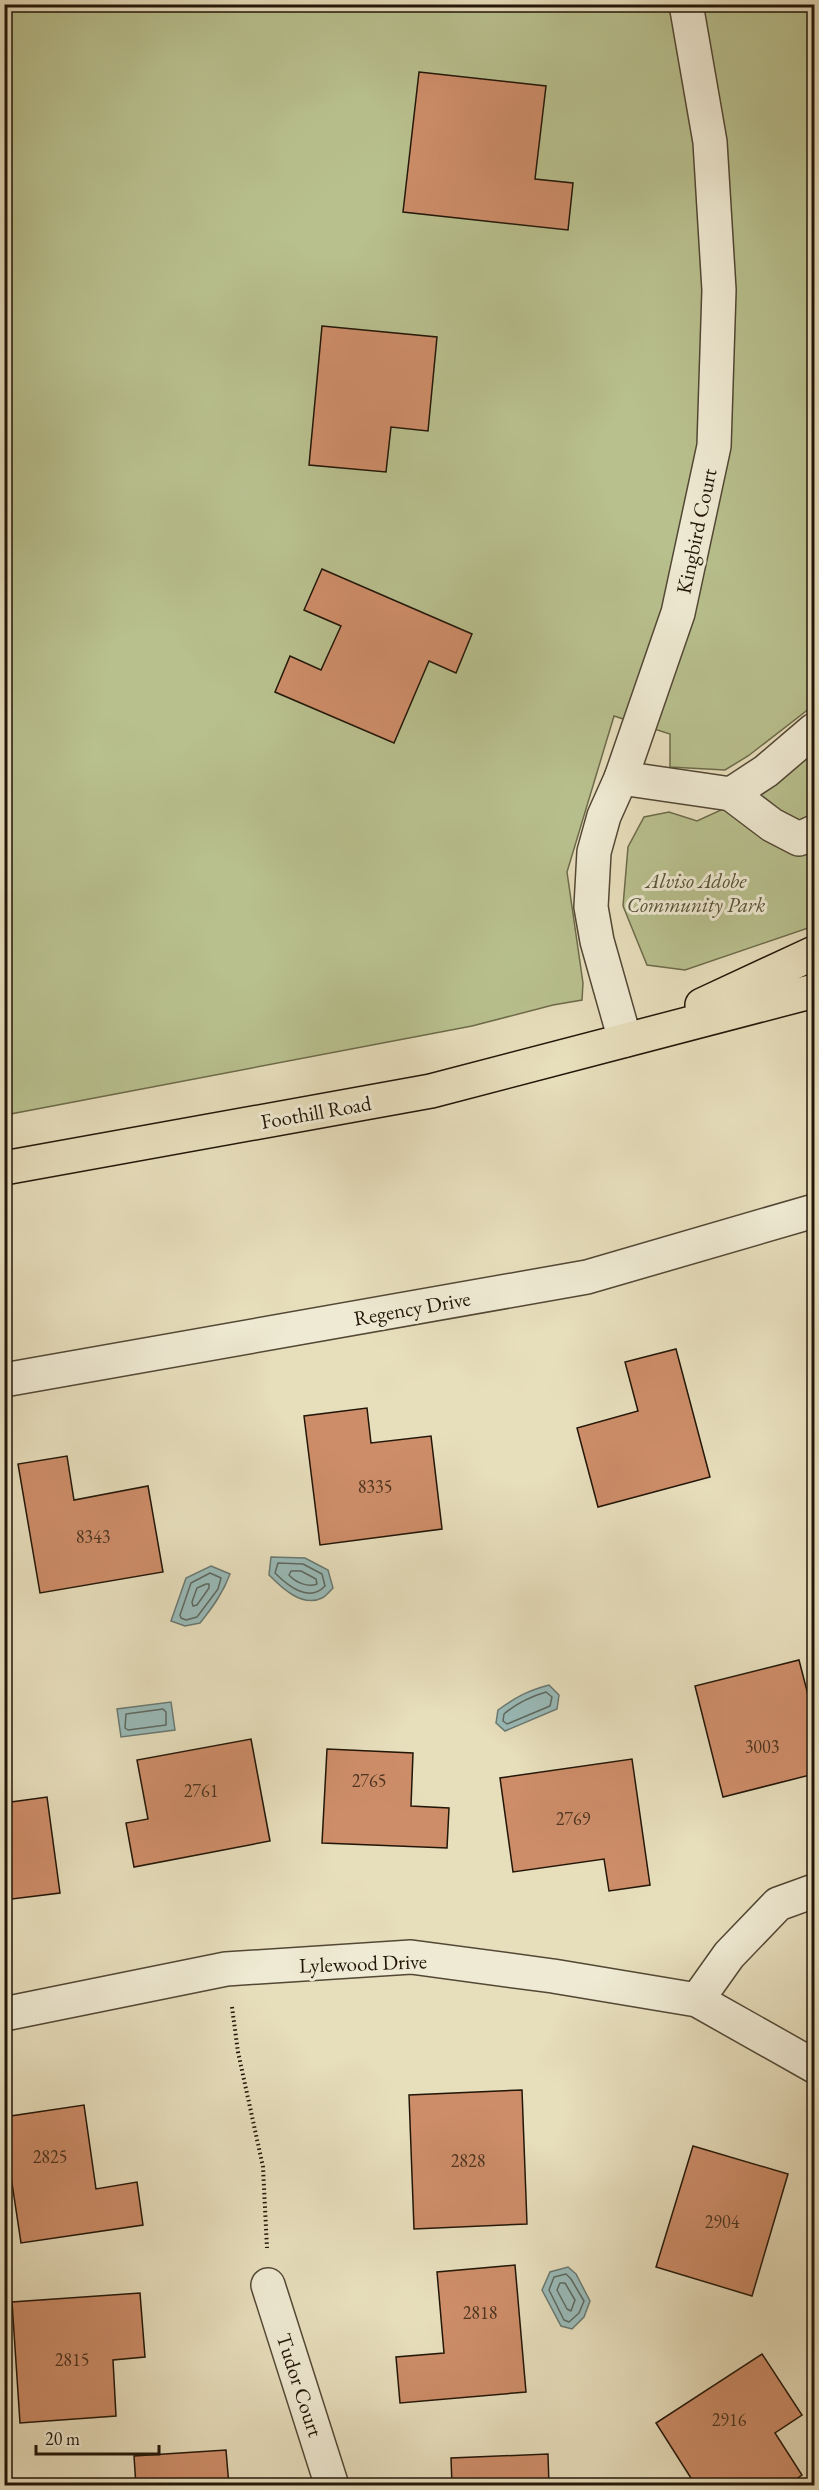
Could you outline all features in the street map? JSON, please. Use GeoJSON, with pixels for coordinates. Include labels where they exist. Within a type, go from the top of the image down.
{"type":"FeatureCollection","features":[{"type":"Feature","properties":{"kind":"main road","name":"Foothill Road"},"geometry":{"type":"LineString","coordinates":[[625,1041],[814,953]]}},
{"type":"Feature","properties":{"kind":"main road","name":"Foothill Road"},"geometry":{"type":"LineString","coordinates":[[4,1168],[431,1091],[814,991]]}},
{"type":"Feature","properties":{"kind":"street","name":"Kingbird Court"},"geometry":{"type":"LineString","coordinates":[[625,1041],[597,941],[591,907],[594,852],[604,816],[621,778],[678,613],[714,446],[719,290],[711,154],[686,4]]}},
{"type":"Feature","properties":{"kind":"street"},"geometry":{"type":"LineString","coordinates":[[731,794],[766,771],[814,730]]}},
{"type":"Feature","properties":{"kind":"street"},"geometry":{"type":"LineString","coordinates":[[621,778],[731,794],[772,825],[799,839],[814,832]]}},
{"type":"Feature","properties":{"kind":"street","name":"Regency Drive"},"geometry":{"type":"LineString","coordinates":[[4,1380],[587,1277],[814,1211]]}},
{"type":"Feature","properties":{"kind":"street"},"geometry":{"type":"LineString","coordinates":[[697,2000],[729,1955],[778,1904],[814,1890]]}},
{"type":"Feature","properties":{"kind":"street","name":"Lylewood Drive"},"geometry":{"type":"LineString","coordinates":[[4,2013],[226,1969],[411,1957],[553,1976],[697,2000],[814,2066]]}},
{"type":"Feature","properties":{"kind":"street","name":"Tudor Court"},"geometry":{"type":"LineString","coordinates":[[268,2285],[332,2486]]}},
{"type":"Feature","properties":{"kind":"path"},"geometry":{"type":"LineString","coordinates":[[226,1969],[238,2052],[263,2167],[268,2285]]}},
{"type":"Feature","properties":{"kind":"green space"},"geometry":{"type":"Polygon","coordinates":[[[5,5],[814,5],[814,705],[748,756],[725,770],[670,767],[670,734],[614,716],[567,872],[583,983],[582,1000],[553,1005],[472,1026],[5,1115],[5,5]]]}},
{"type":"Feature","properties":{"kind":"green space","name":"Alviso Adobe Community Park"},"geometry":{"type":"Polygon","coordinates":[[[814,750],[814,926],[685,970],[647,965],[623,906],[628,847],[644,817],[669,812],[697,821],[767,789],[814,750]]]}},
{"type":"Feature","properties":{"kind":"water"},"geometry":{"type":"Polygon","coordinates":[[[271,1557],[305,1558],[328,1570],[333,1588],[323,1597],[314,1600],[292,1595],[269,1575],[271,1557]]]}},
{"type":"Feature","properties":{"kind":"water"},"geometry":{"type":"Polygon","coordinates":[[[211,1566],[230,1574],[221,1594],[209,1611],[200,1623],[185,1626],[171,1621],[186,1578],[211,1566]]]}},
{"type":"Feature","properties":{"kind":"water"},"geometry":{"type":"Polygon","coordinates":[[[549,1685],[559,1695],[557,1709],[505,1731],[496,1723],[498,1710],[510,1701],[549,1685]]]}},
{"type":"Feature","properties":{"kind":"water"},"geometry":{"type":"Polygon","coordinates":[[[171,1702],[175,1730],[121,1737],[117,1709],[171,1702]]]}},
{"type":"Feature","properties":{"kind":"water"},"geometry":{"type":"Polygon","coordinates":[[[568,2267],[576,2274],[590,2301],[584,2317],[572,2329],[561,2326],[542,2290],[550,2272],[568,2267]]]}},
{"type":"Feature","properties":{"kind":"building"},"geometry":{"type":"Polygon","coordinates":[[[419,72],[546,86],[535,179],[573,183],[568,230],[403,212],[419,72]]]}},
{"type":"Feature","properties":{"kind":"building"},"geometry":{"type":"Polygon","coordinates":[[[322,326],[437,337],[428,431],[391,427],[386,472],[309,465],[322,326]]]}},
{"type":"Feature","properties":{"kind":"building"},"geometry":{"type":"Polygon","coordinates":[[[322,569],[472,634],[456,673],[429,661],[394,743],[275,692],[290,656],[321,670],[341,626],[304,610],[322,569]]]}},
{"type":"Feature","properties":{"kind":"building"},"geometry":{"type":"Polygon","coordinates":[[[676,1349],[710,1477],[598,1507],[577,1428],[638,1411],[625,1362],[676,1349]]]}},
{"type":"Feature","properties":{"kind":"building"},"geometry":{"type":"Polygon","coordinates":[[[367,1408],[371,1443],[431,1436],[442,1529],[320,1545],[304,1416],[367,1408]]]}},
{"type":"Feature","properties":{"kind":"building"},"geometry":{"type":"Polygon","coordinates":[[[67,1456],[74,1500],[148,1486],[163,1572],[40,1593],[18,1464],[67,1456]]]}},
{"type":"Feature","properties":{"kind":"building"},"geometry":{"type":"Polygon","coordinates":[[[799,1660],[814,1718],[814,1774],[723,1797],[695,1686],[799,1660]]]}},
{"type":"Feature","properties":{"kind":"building"},"geometry":{"type":"Polygon","coordinates":[[[251,1739],[270,1841],[134,1867],[126,1823],[148,1819],[137,1760],[251,1739]]]}},
{"type":"Feature","properties":{"kind":"building"},"geometry":{"type":"Polygon","coordinates":[[[327,1749],[413,1753],[411,1806],[449,1808],[447,1848],[322,1843],[327,1749]]]}},
{"type":"Feature","properties":{"kind":"building"},"geometry":{"type":"Polygon","coordinates":[[[632,1759],[650,1885],[609,1891],[604,1859],[513,1872],[500,1778],[632,1759]]]}},
{"type":"Feature","properties":{"kind":"building"},"geometry":{"type":"Polygon","coordinates":[[[47,1797],[60,1893],[4,1900],[4,1803],[47,1797]]]}},
{"type":"Feature","properties":{"kind":"building"},"geometry":{"type":"Polygon","coordinates":[[[522,2090],[527,2224],[414,2229],[409,2095],[522,2090]]]}},
{"type":"Feature","properties":{"kind":"building"},"geometry":{"type":"Polygon","coordinates":[[[84,2105],[96,2189],[137,2182],[143,2225],[21,2243],[4,2117],[84,2105]]]}},
{"type":"Feature","properties":{"kind":"building"},"geometry":{"type":"Polygon","coordinates":[[[693,2146],[788,2174],[752,2296],[656,2267],[693,2146]]]}},
{"type":"Feature","properties":{"kind":"building"},"geometry":{"type":"Polygon","coordinates":[[[515,2265],[526,2392],[400,2403],[396,2357],[444,2353],[437,2272],[515,2265]]]}},
{"type":"Feature","properties":{"kind":"building"},"geometry":{"type":"Polygon","coordinates":[[[140,2293],[145,2357],[113,2360],[116,2416],[20,2423],[12,2302],[140,2293]]]}},
{"type":"Feature","properties":{"kind":"building"},"geometry":{"type":"Polygon","coordinates":[[[762,2354],[802,2415],[775,2433],[802,2475],[786,2486],[696,2486],[656,2423],[762,2354]]]}},
{"type":"Feature","properties":{"kind":"building"},"geometry":{"type":"Polygon","coordinates":[[[226,2450],[229,2486],[136,2486],[134,2456],[226,2450]]]}},
{"type":"Feature","properties":{"kind":"building"},"geometry":{"type":"Polygon","coordinates":[[[548,2454],[549,2486],[452,2486],[451,2458],[548,2454]]]}}]}
